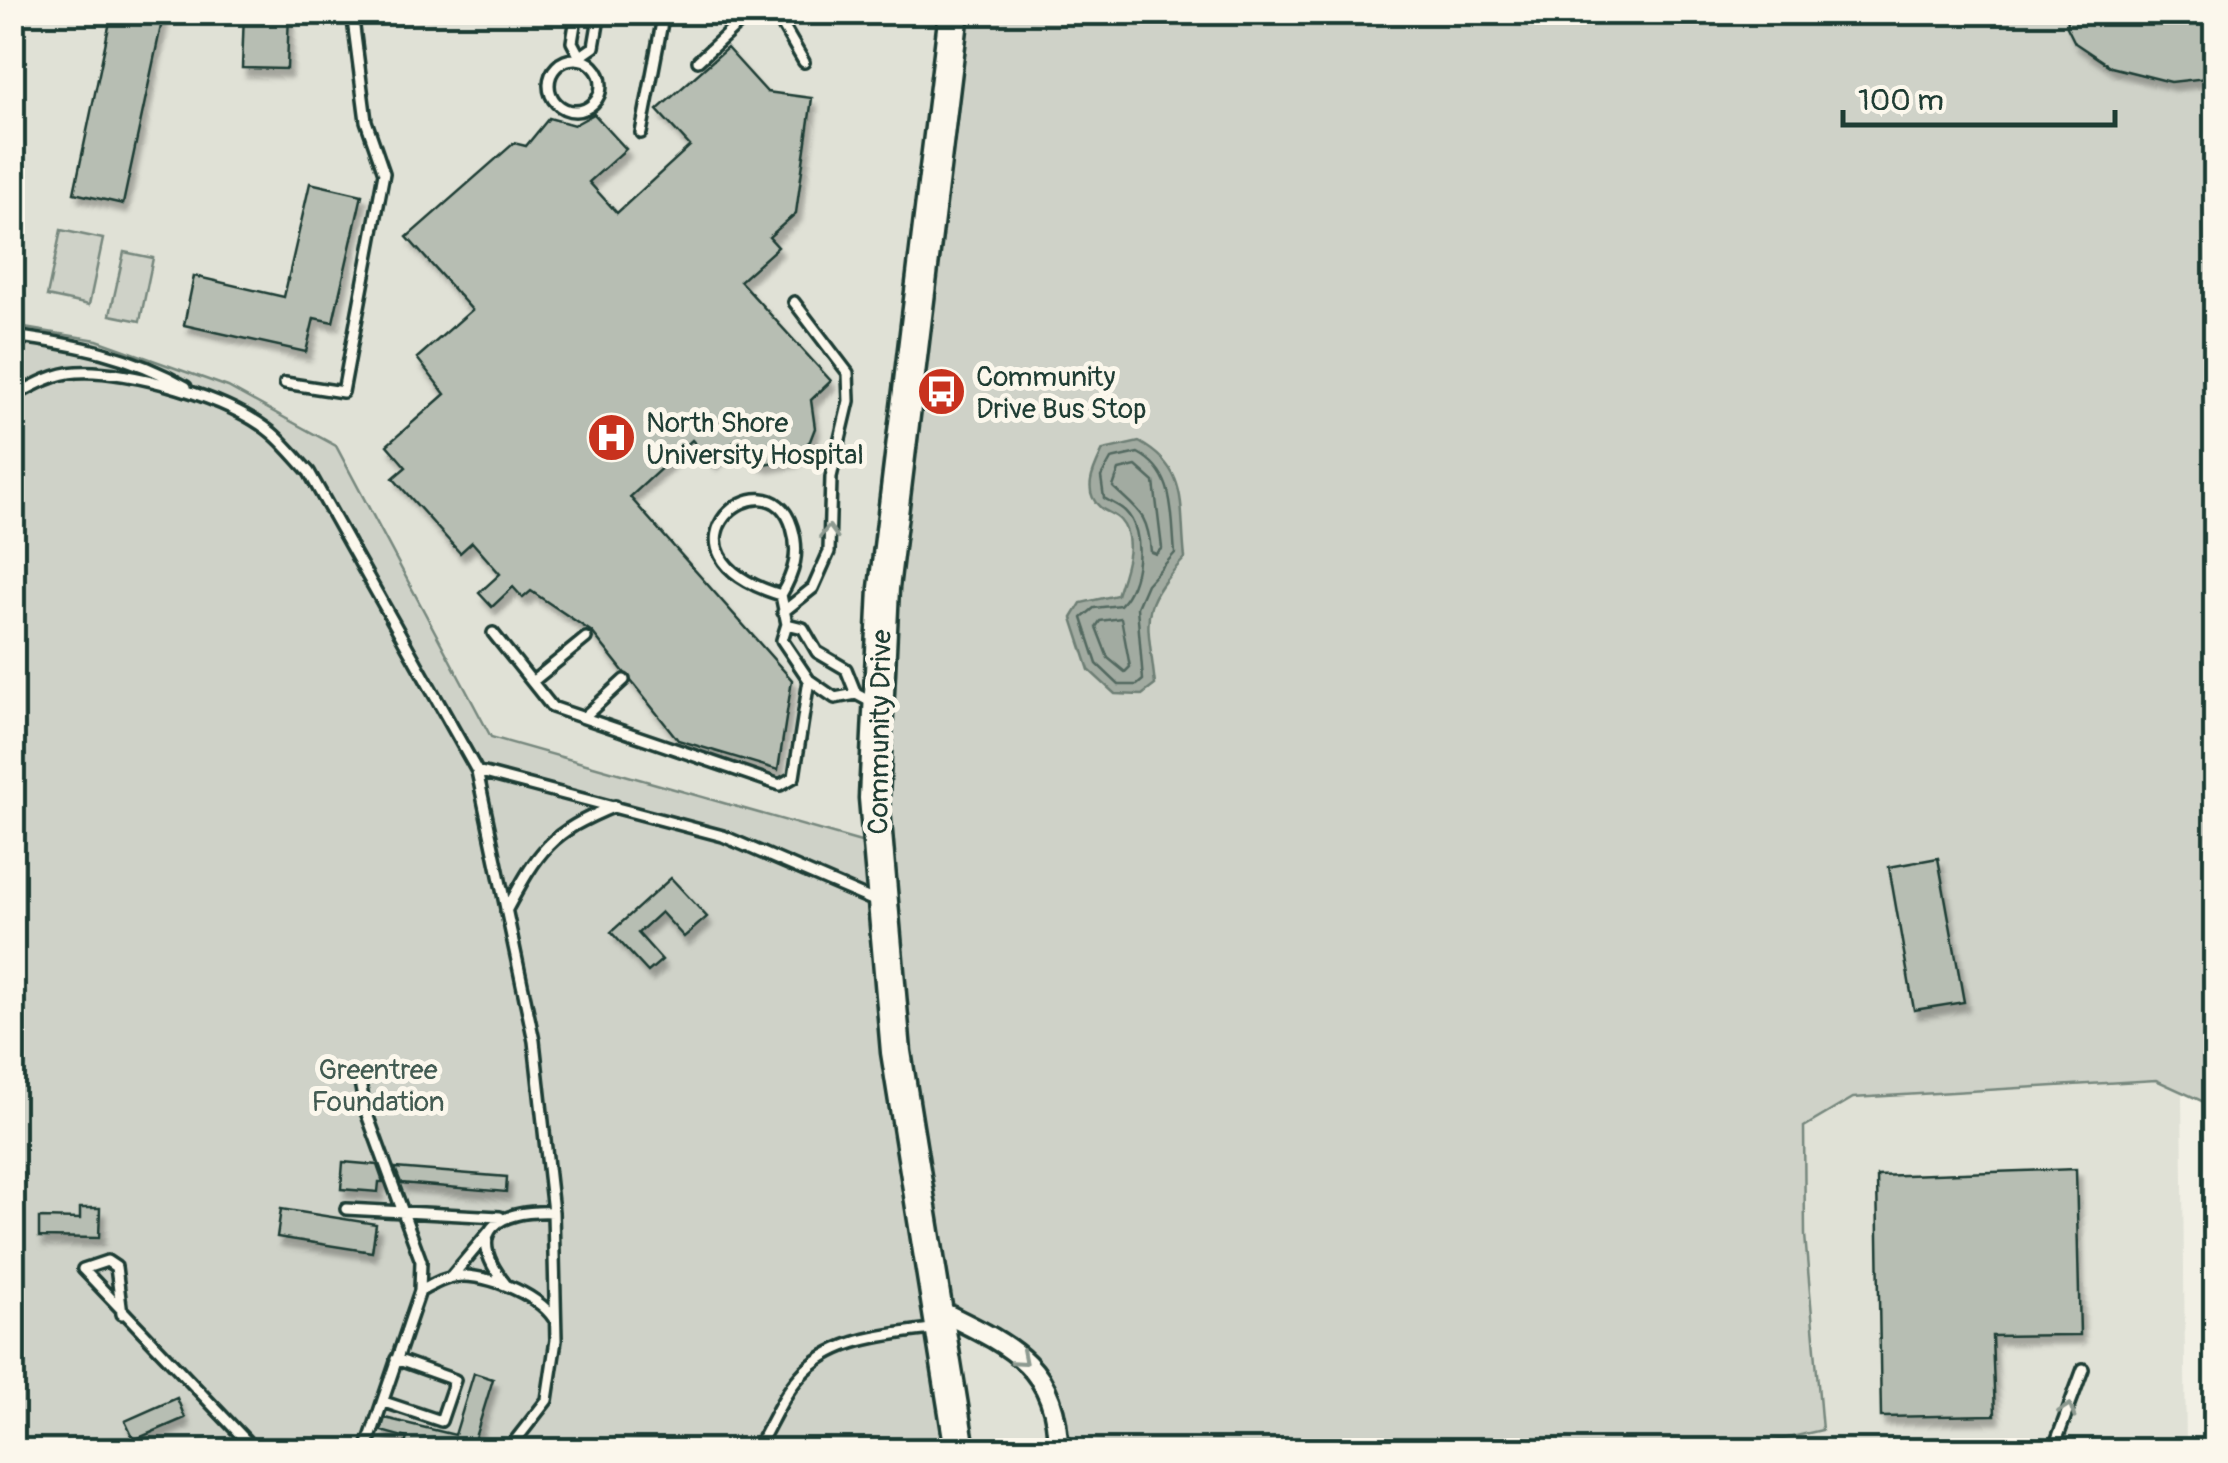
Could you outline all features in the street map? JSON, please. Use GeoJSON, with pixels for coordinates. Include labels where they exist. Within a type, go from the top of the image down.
{"type":"FeatureCollection","features":[{"type":"Feature","properties":{"kind":"main road","name":"Community Drive"},"geometry":{"type":"LineString","coordinates":[[954,12],[866,699],[880,904],[896,1052],[960,1450]]}},
{"type":"Feature","properties":{"kind":"street"},"geometry":{"type":"LineString","coordinates":[[939,1318],[1006,1346],[1040,1376],[1052,1397],[1058,1450]]}},
{"type":"Feature","properties":{"kind":"lane"},"geometry":{"type":"LineString","coordinates":[[284,383],[343,392],[384,173],[366,121],[352,12]]}},
{"type":"Feature","properties":{"kind":"lane"},"geometry":{"type":"LineString","coordinates":[[577,12],[572,42],[581,57],[596,69],[602,86],[587,108],[569,111],[554,102],[548,78],[564,60],[581,57],[594,47],[600,12]]}},
{"type":"Feature","properties":{"kind":"lane"},"geometry":{"type":"LineString","coordinates":[[642,133],[664,12]]}},
{"type":"Feature","properties":{"kind":"lane"},"geometry":{"type":"LineString","coordinates":[[698,61],[752,12]]}},
{"type":"Feature","properties":{"kind":"lane"},"geometry":{"type":"LineString","coordinates":[[775,12],[804,62]]}},
{"type":"Feature","properties":{"kind":"lane"},"geometry":{"type":"LineString","coordinates":[[783,612],[813,588],[829,552],[831,477],[850,401],[848,373],[794,302]]}},
{"type":"Feature","properties":{"kind":"lane"},"geometry":{"type":"LineString","coordinates":[[12,336],[71,344],[146,364],[270,431],[309,472],[476,771],[534,1041],[553,1212],[556,1322],[546,1400],[508,1450]]}},
{"type":"Feature","properties":{"kind":"lane"},"geometry":{"type":"LineString","coordinates":[[12,396],[39,382],[75,372],[145,378],[205,398]]}},
{"type":"Feature","properties":{"kind":"lane"},"geometry":{"type":"LineString","coordinates":[[781,595],[761,589],[717,553],[715,534],[723,516],[750,499],[768,499],[783,510],[792,525],[794,572],[781,595],[787,624],[782,640],[809,680],[836,698],[866,699]]}},
{"type":"Feature","properties":{"kind":"lane"},"geometry":{"type":"LineString","coordinates":[[787,624],[803,628],[818,652],[846,669],[866,699]]}},
{"type":"Feature","properties":{"kind":"lane"},"geometry":{"type":"LineString","coordinates":[[492,633],[552,707],[780,785],[794,777],[809,680]]}},
{"type":"Feature","properties":{"kind":"lane"},"geometry":{"type":"LineString","coordinates":[[532,682],[586,638]]}},
{"type":"Feature","properties":{"kind":"lane"},"geometry":{"type":"LineString","coordinates":[[584,717],[624,680]]}},
{"type":"Feature","properties":{"kind":"lane"},"geometry":{"type":"LineString","coordinates":[[476,771],[722,836],[880,904]]}},
{"type":"Feature","properties":{"kind":"lane"},"geometry":{"type":"LineString","coordinates":[[506,911],[539,850],[576,822],[618,806]]}},
{"type":"Feature","properties":{"kind":"lane"},"geometry":{"type":"LineString","coordinates":[[360,1082],[365,1108],[420,1260],[420,1291],[366,1450]]}},
{"type":"Feature","properties":{"kind":"lane"},"geometry":{"type":"LineString","coordinates":[[346,1209],[500,1217],[518,1210],[553,1212]]}},
{"type":"Feature","properties":{"kind":"lane"},"geometry":{"type":"LineString","coordinates":[[420,1291],[452,1276],[500,1217]]}},
{"type":"Feature","properties":{"kind":"lane"},"geometry":{"type":"LineString","coordinates":[[490,1232],[486,1250],[490,1265],[506,1285]]}},
{"type":"Feature","properties":{"kind":"lane"},"geometry":{"type":"LineString","coordinates":[[122,1314],[116,1268],[107,1260],[83,1269],[122,1314],[254,1450]]}},
{"type":"Feature","properties":{"kind":"lane"},"geometry":{"type":"LineString","coordinates":[[452,1276],[506,1285],[544,1302],[556,1322]]}},
{"type":"Feature","properties":{"kind":"lane"},"geometry":{"type":"LineString","coordinates":[[756,1450],[799,1377],[830,1351],[939,1318]]}},
{"type":"Feature","properties":{"kind":"lane"},"geometry":{"type":"LineString","coordinates":[[384,1402],[441,1422],[456,1380],[396,1358]]}},
{"type":"Feature","properties":{"kind":"lane"},"geometry":{"type":"LineString","coordinates":[[2053,1450],[2083,1369]]}},
{"type":"Feature","properties":{"kind":"shaded area","name":"North Shore University Hospital"},"geometry":{"type":"Polygon","coordinates":[[[12,13],[954,13],[883,848],[490,737],[336,446],[228,387],[97,340],[13,326],[12,13]]]}},
{"type":"Feature","properties":{"kind":"shaded area"},"geometry":{"type":"Polygon","coordinates":[[[2156,1080],[2182,1092],[2186,1450],[1736,1450],[1822,1430],[1805,1235],[1804,1127],[1853,1098],[2156,1080]]]}},
{"type":"Feature","properties":{"kind":"shaded area"},"geometry":{"type":"Polygon","coordinates":[[[936,1290],[1040,1373],[1060,1450],[964,1450],[936,1290]]]}},
{"type":"Feature","properties":{"kind":"green space","name":"Greentree Foundation"},"geometry":{"type":"Polygon","coordinates":[[[954,13],[2215,13],[2215,1107],[2156,1080],[1853,1098],[1804,1127],[1805,1235],[1822,1430],[1736,1450],[1060,1450],[1060,1431],[1023,1357],[937,1291],[964,1450],[13,1450],[12,326],[97,340],[228,387],[336,446],[491,737],[882,848],[880,693],[954,13]]]}},
{"type":"Feature","properties":{"kind":"green space"},"geometry":{"type":"Polygon","coordinates":[[[61,230],[103,239],[89,305],[47,296],[61,230]]]}},
{"type":"Feature","properties":{"kind":"green space"},"geometry":{"type":"Polygon","coordinates":[[[124,252],[153,258],[140,321],[110,315],[124,252]]]}},
{"type":"Feature","properties":{"kind":"water"},"geometry":{"type":"Polygon","coordinates":[[[1139,442],[1167,465],[1174,477],[1179,491],[1185,558],[1152,603],[1148,629],[1155,685],[1142,695],[1115,694],[1089,670],[1072,618],[1081,603],[1117,595],[1128,557],[1128,537],[1120,520],[1094,501],[1091,479],[1103,450],[1139,442]]]}},
{"type":"Feature","properties":{"kind":"building"},"geometry":{"type":"Polygon","coordinates":[[[112,12],[164,12],[123,204],[74,193],[112,12]]]}},
{"type":"Feature","properties":{"kind":"building"},"geometry":{"type":"Polygon","coordinates":[[[244,12],[289,12],[287,69],[242,68],[244,12]]]}},
{"type":"Feature","properties":{"kind":"building"},"geometry":{"type":"Polygon","coordinates":[[[2066,12],[2216,12],[2216,77],[2171,82],[2111,67],[2075,43],[2067,27],[2066,12]]]}},
{"type":"Feature","properties":{"kind":"building"},"geometry":{"type":"Polygon","coordinates":[[[727,48],[767,92],[812,98],[796,213],[769,237],[778,247],[740,281],[831,381],[811,400],[815,428],[810,441],[792,459],[764,464],[752,460],[735,441],[712,462],[692,440],[630,497],[792,680],[778,770],[678,740],[592,632],[531,591],[523,598],[513,587],[492,607],[479,593],[500,574],[472,542],[460,553],[393,478],[406,467],[387,445],[445,394],[417,358],[472,310],[407,237],[514,143],[526,146],[549,118],[574,125],[594,114],[626,149],[589,182],[617,213],[690,146],[657,110],[727,48]]]}},
{"type":"Feature","properties":{"kind":"building"},"geometry":{"type":"Polygon","coordinates":[[[310,183],[362,195],[333,322],[314,318],[306,352],[184,325],[194,276],[284,297],[310,183]]]}},
{"type":"Feature","properties":{"kind":"building"},"geometry":{"type":"Polygon","coordinates":[[[1938,858],[1964,1002],[1914,1010],[1889,867],[1938,858]]]}},
{"type":"Feature","properties":{"kind":"building"},"geometry":{"type":"Polygon","coordinates":[[[671,878],[707,917],[684,937],[661,912],[638,933],[662,960],[648,972],[611,932],[671,878]]]}},
{"type":"Feature","properties":{"kind":"building"},"geometry":{"type":"Polygon","coordinates":[[[343,1162],[377,1165],[383,1182],[379,1182],[378,1192],[341,1189],[343,1162]]]}},
{"type":"Feature","properties":{"kind":"building"},"geometry":{"type":"Polygon","coordinates":[[[395,1168],[507,1177],[506,1192],[401,1183],[395,1168]]]}},
{"type":"Feature","properties":{"kind":"building"},"geometry":{"type":"Polygon","coordinates":[[[2076,1169],[2080,1335],[1992,1336],[1995,1415],[1881,1417],[1877,1176],[2076,1169]]]}},
{"type":"Feature","properties":{"kind":"building"},"geometry":{"type":"Polygon","coordinates":[[[80,1208],[100,1208],[99,1238],[39,1237],[39,1218],[80,1219],[80,1208]]]}},
{"type":"Feature","properties":{"kind":"building"},"geometry":{"type":"Polygon","coordinates":[[[281,1209],[376,1224],[372,1252],[277,1237],[281,1209]]]}},
{"type":"Feature","properties":{"kind":"building"},"geometry":{"type":"Polygon","coordinates":[[[474,1373],[493,1379],[474,1441],[493,1447],[492,1450],[403,1450],[407,1438],[381,1431],[385,1418],[455,1435],[474,1373]]]}},
{"type":"Feature","properties":{"kind":"building"},"geometry":{"type":"Polygon","coordinates":[[[177,1398],[185,1418],[134,1440],[125,1421],[177,1398]]]}},
{"type":"Feature","properties":{"kind":"place","name":"Community Drive Bus Stop"},"geometry":{"type":"Point","coordinates":[941,392]}},
{"type":"Feature","properties":{"kind":"place","name":"North Shore University Hospital"},"geometry":{"type":"Point","coordinates":[611,438]}}]}
